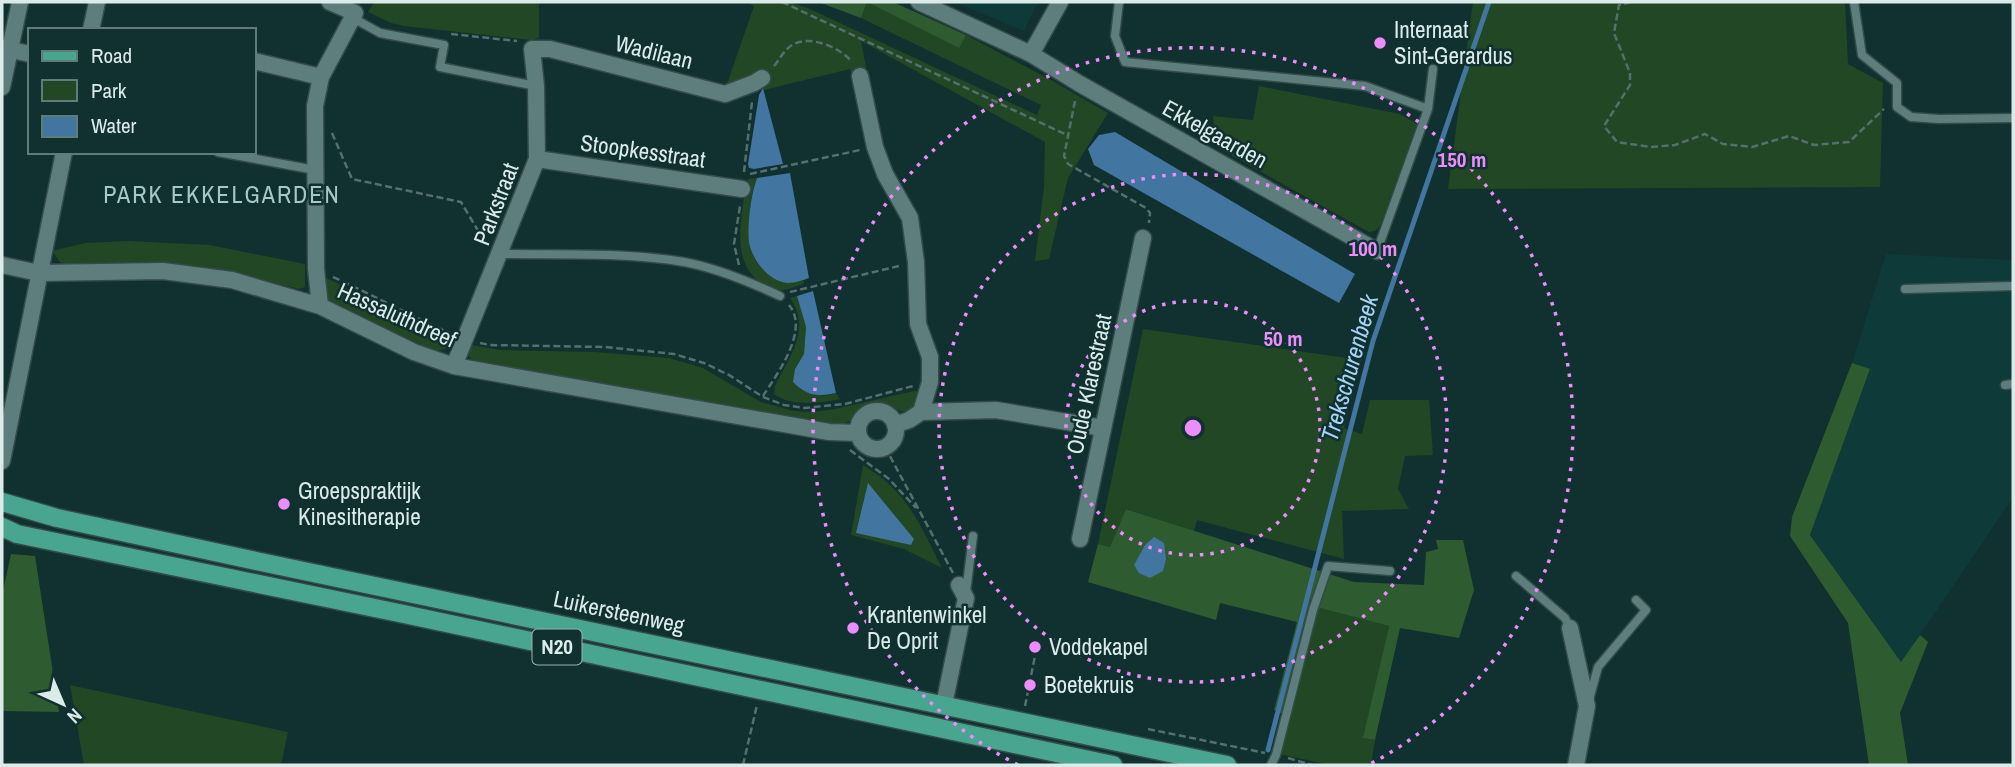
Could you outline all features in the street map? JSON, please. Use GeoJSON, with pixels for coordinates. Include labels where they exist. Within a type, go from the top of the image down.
{"type":"FeatureCollection","features":[{"type":"Feature","properties":{"kind":"main road","name":"Luikersteenweg"},"geometry":{"type":"LineString","coordinates":[[2,502],[83,524],[1227,765]]}},
{"type":"Feature","properties":{"kind":"main road","name":"Luikersteenweg"},"geometry":{"type":"LineString","coordinates":[[2,527],[17,534],[1113,765]]}},
{"type":"Feature","properties":{"kind":"street"},"geometry":{"type":"LineString","coordinates":[[2,87],[6,49],[20,2]]}},
{"type":"Feature","properties":{"kind":"street"},"geometry":{"type":"LineString","coordinates":[[93,28],[97,2]]}},
{"type":"Feature","properties":{"kind":"street"},"geometry":{"type":"LineString","coordinates":[[320,306],[316,269],[316,106],[321,77],[354,15],[330,2]]}},
{"type":"Feature","properties":{"kind":"street","name":"Ekkelgaarden"},"geometry":{"type":"LineString","coordinates":[[919,2],[1031,54],[1377,251]]}},
{"type":"Feature","properties":{"kind":"street"},"geometry":{"type":"LineString","coordinates":[[1031,54],[1060,2]]}},
{"type":"Feature","properties":{"kind":"street"},"geometry":{"type":"LineString","coordinates":[[6,49],[28,54]]}},
{"type":"Feature","properties":{"kind":"street","name":"Parkstraat"},"geometry":{"type":"LineString","coordinates":[[454,366],[537,159],[536,86],[532,49]]}},
{"type":"Feature","properties":{"kind":"street","name":"Wadilaan"},"geometry":{"type":"LineString","coordinates":[[532,49],[550,49],[725,94],[762,78]]}},
{"type":"Feature","properties":{"kind":"street"},"geometry":{"type":"LineString","coordinates":[[256,61],[321,77]]}},
{"type":"Feature","properties":{"kind":"street"},"geometry":{"type":"LineString","coordinates":[[860,76],[875,147],[885,174],[910,218],[916,262],[918,324],[930,357],[930,382],[921,412]]}},
{"type":"Feature","properties":{"kind":"street"},"geometry":{"type":"LineString","coordinates":[[2,461],[64,154]]}},
{"type":"Feature","properties":{"kind":"street","name":"Stoopkesstraat"},"geometry":{"type":"LineString","coordinates":[[537,159],[743,182]]}},
{"type":"Feature","properties":{"kind":"street","name":"Oude Klarestraat"},"geometry":{"type":"LineString","coordinates":[[1080,539],[1143,238]]}},
{"type":"Feature","properties":{"kind":"street","name":"Hassaluthdreef"},"geometry":{"type":"LineString","coordinates":[[2,265],[39,274],[163,271],[232,280],[320,306],[414,352],[454,366],[829,432],[858,433]]}},
{"type":"Feature","properties":{"kind":"street"},"geometry":{"type":"LineString","coordinates":[[895,425],[909,421],[921,412],[996,410],[1103,428]]}},
{"type":"Feature","properties":{"kind":"street"},"geometry":{"type":"LineString","coordinates":[[869,412],[888,414],[895,425],[893,440],[885,447],[868,447],[858,433],[860,421],[869,412]]}},
{"type":"Feature","properties":{"kind":"street"},"geometry":{"type":"LineString","coordinates":[[944,705],[962,591]]}},
{"type":"Feature","properties":{"kind":"street"},"geometry":{"type":"LineString","coordinates":[[1570,628],[1587,706],[1577,765]]}},
{"type":"Feature","properties":{"kind":"lane"},"geometry":{"type":"LineString","coordinates":[[1119,2],[1115,36],[1125,62],[1365,86],[1428,109]]}},
{"type":"Feature","properties":{"kind":"lane"},"geometry":{"type":"LineString","coordinates":[[1854,2],[1862,55],[1897,83],[1897,107],[1911,117],[2013,118]]}},
{"type":"Feature","properties":{"kind":"lane"},"geometry":{"type":"LineString","coordinates":[[354,15],[380,33],[444,45],[440,67],[536,86]]}},
{"type":"Feature","properties":{"kind":"lane"},"geometry":{"type":"LineString","coordinates":[[1377,251],[1428,109],[1433,69]]}},
{"type":"Feature","properties":{"kind":"lane"},"geometry":{"type":"LineString","coordinates":[[229,154],[315,170]]}},
{"type":"Feature","properties":{"kind":"lane"},"geometry":{"type":"LineString","coordinates":[[501,254],[623,257],[684,262],[747,281],[780,296]]}},
{"type":"Feature","properties":{"kind":"lane"},"geometry":{"type":"LineString","coordinates":[[1905,289],[2013,286]]}},
{"type":"Feature","properties":{"kind":"lane"},"geometry":{"type":"LineString","coordinates":[[962,591],[973,536]]}},
{"type":"Feature","properties":{"kind":"lane"},"geometry":{"type":"LineString","coordinates":[[1271,765],[1276,755],[1313,610],[1328,566],[1391,571]]}},
{"type":"Feature","properties":{"kind":"lane"},"geometry":{"type":"LineString","coordinates":[[1516,576],[1565,618],[1570,628]]}},
{"type":"Feature","properties":{"kind":"lane"},"geometry":{"type":"LineString","coordinates":[[1587,706],[1598,667],[1646,610],[1636,600]]}},
{"type":"Feature","properties":{"kind":"path"},"geometry":{"type":"LineString","coordinates":[[782,2],[1067,135]]}},
{"type":"Feature","properties":{"kind":"path"},"geometry":{"type":"LineString","coordinates":[[1631,2],[1619,5],[1614,33],[1630,73],[1630,85],[1604,127],[1617,142],[1651,147],[1675,145],[1705,134],[1723,144],[1752,147],[1789,136],[1814,145],[1849,142],[1897,98]]}},
{"type":"Feature","properties":{"kind":"path"},"geometry":{"type":"LineString","coordinates":[[762,78],[792,45],[807,40],[845,54],[860,76]]}},
{"type":"Feature","properties":{"kind":"path"},"geometry":{"type":"LineString","coordinates":[[1080,84],[1064,156],[1068,163],[1146,208],[1150,213],[1150,221],[1143,238]]}},
{"type":"Feature","properties":{"kind":"path"},"geometry":{"type":"LineString","coordinates":[[315,131],[332,133],[352,179],[461,202],[489,250],[501,254]]}},
{"type":"Feature","properties":{"kind":"path"},"geometry":{"type":"LineString","coordinates":[[743,182],[875,147]]}},
{"type":"Feature","properties":{"kind":"path"},"geometry":{"type":"LineString","coordinates":[[793,291],[916,262]]}},
{"type":"Feature","properties":{"kind":"path"},"geometry":{"type":"LineString","coordinates":[[316,269],[411,316],[465,339],[490,345],[605,347],[674,354],[716,369],[763,397],[784,405],[804,408],[845,404],[930,382]]}},
{"type":"Feature","properties":{"kind":"path"},"geometry":{"type":"LineString","coordinates":[[763,397],[797,328],[792,308],[780,296]]}},
{"type":"Feature","properties":{"kind":"path"},"geometry":{"type":"LineString","coordinates":[[829,432],[889,479],[918,510]]}},
{"type":"Feature","properties":{"kind":"path"},"geometry":{"type":"LineString","coordinates":[[885,447],[962,591]]}},
{"type":"Feature","properties":{"kind":"path"},"geometry":{"type":"LineString","coordinates":[[1022,722],[1036,652]]}},
{"type":"Feature","properties":{"kind":"path"},"geometry":{"type":"LineString","coordinates":[[743,765],[760,692]]}},
{"type":"Feature","properties":{"kind":"shaded area"},"geometry":{"type":"Polygon","coordinates":[[[954,2],[1038,2],[1024,31],[954,2]]]}},
{"type":"Feature","properties":{"kind":"shaded area"},"geometry":{"type":"Polygon","coordinates":[[[1886,254],[2013,260],[2012,499],[1901,663],[1810,535],[1870,370],[1852,363],[1886,254]]]}},
{"type":"Feature","properties":{"kind":"green space"},"geometry":{"type":"Polygon","coordinates":[[[374,2],[539,2],[539,38],[531,40],[404,26],[368,12],[374,2]]]}},
{"type":"Feature","properties":{"kind":"green space"},"geometry":{"type":"Polygon","coordinates":[[[747,2],[790,2],[810,9],[1037,115],[1041,105],[861,18],[867,2],[958,47],[966,35],[1108,113],[1068,178],[1049,259],[1035,261],[1044,186],[1045,142],[861,41],[867,72],[852,77],[850,69],[764,90],[761,89],[755,74],[727,84],[754,6],[747,2]]]}},
{"type":"Feature","properties":{"kind":"green space"},"geometry":{"type":"Polygon","coordinates":[[[818,2],[867,2],[861,18],[818,2]]]}},
{"type":"Feature","properties":{"kind":"green space"},"geometry":{"type":"Polygon","coordinates":[[[867,2],[893,2],[966,35],[959,48],[867,2]]]}},
{"type":"Feature","properties":{"kind":"green space"},"geometry":{"type":"Polygon","coordinates":[[[1473,2],[1845,2],[1848,64],[1883,83],[1880,187],[1448,189],[1473,2]]]}},
{"type":"Feature","properties":{"kind":"green space"},"geometry":{"type":"Polygon","coordinates":[[[1259,86],[1400,114],[1417,124],[1380,226],[1375,231],[1369,232],[1216,147],[1213,116],[1253,120],[1259,86]]]}},
{"type":"Feature","properties":{"kind":"green space"},"geometry":{"type":"Polygon","coordinates":[[[757,178],[749,222],[754,257],[762,268],[787,283],[803,280],[804,284],[784,290],[774,289],[752,275],[745,264],[740,238],[742,210],[748,179],[757,178]]]}},
{"type":"Feature","properties":{"kind":"green space"},"geometry":{"type":"Polygon","coordinates":[[[129,241],[210,245],[305,264],[305,287],[299,289],[247,276],[163,263],[72,266],[60,262],[52,251],[85,243],[129,241]]]}},
{"type":"Feature","properties":{"kind":"green space"},"geometry":{"type":"Polygon","coordinates":[[[320,275],[454,339],[446,349],[435,351],[327,301],[323,296],[320,275]]]}},
{"type":"Feature","properties":{"kind":"green space"},"geometry":{"type":"Polygon","coordinates":[[[797,296],[806,327],[804,354],[795,369],[822,396],[836,393],[840,399],[815,403],[797,402],[774,394],[799,332],[799,320],[790,298],[797,296]]]}},
{"type":"Feature","properties":{"kind":"green space"},"geometry":{"type":"Polygon","coordinates":[[[1143,329],[1361,360],[1344,428],[1362,434],[1370,400],[1429,400],[1433,455],[1405,456],[1398,489],[1409,509],[1342,511],[1344,559],[1197,520],[1194,531],[1127,509],[1110,547],[1098,544],[1143,329]]]}},
{"type":"Feature","properties":{"kind":"green space"},"geometry":{"type":"Polygon","coordinates":[[[466,344],[500,350],[595,352],[669,358],[703,368],[761,402],[793,411],[835,409],[914,391],[920,392],[915,410],[904,412],[878,404],[865,409],[845,423],[836,425],[807,422],[474,361],[467,354],[466,344]]]}},
{"type":"Feature","properties":{"kind":"green space"},"geometry":{"type":"Polygon","coordinates":[[[1852,363],[1870,369],[1810,535],[1901,662],[1920,635],[1928,642],[1900,713],[1908,765],[1869,765],[1848,623],[1790,536],[1792,517],[1852,363]]]}},
{"type":"Feature","properties":{"kind":"green space"},"geometry":{"type":"Polygon","coordinates":[[[863,465],[902,498],[919,523],[942,568],[904,549],[851,535],[863,465]]]}},
{"type":"Feature","properties":{"kind":"green space"},"geometry":{"type":"Polygon","coordinates":[[[1126,509],[1354,582],[1424,585],[1426,552],[1438,549],[1436,540],[1463,540],[1474,590],[1459,638],[1400,628],[1375,740],[1363,738],[1389,626],[1320,608],[1287,716],[1274,710],[1297,622],[1220,603],[1216,620],[1088,582],[1098,544],[1110,547],[1126,509]]]}},
{"type":"Feature","properties":{"kind":"green space"},"geometry":{"type":"Polygon","coordinates":[[[11,554],[35,556],[59,712],[2,711],[2,595],[11,554]]]}},
{"type":"Feature","properties":{"kind":"green space"},"geometry":{"type":"Polygon","coordinates":[[[1320,608],[1389,626],[1364,738],[1375,740],[1371,765],[1331,765],[1279,754],[1287,716],[1320,608]]]}},
{"type":"Feature","properties":{"kind":"green space"},"geometry":{"type":"Polygon","coordinates":[[[70,685],[288,732],[281,765],[84,765],[70,685]]]}},
{"type":"Feature","properties":{"kind":"water"},"geometry":{"type":"Polygon","coordinates":[[[763,88],[783,164],[754,169],[749,168],[748,164],[759,95],[763,88]]]}},
{"type":"Feature","properties":{"kind":"water"},"geometry":{"type":"Polygon","coordinates":[[[1115,132],[1355,274],[1339,303],[1094,165],[1088,149],[1099,135],[1115,132]]]}},
{"type":"Feature","properties":{"kind":"water"},"geometry":{"type":"Polygon","coordinates":[[[790,173],[809,278],[788,283],[774,279],[762,269],[751,249],[749,227],[751,201],[757,178],[790,173]]]}},
{"type":"Feature","properties":{"kind":"water"},"geometry":{"type":"Polygon","coordinates":[[[813,291],[836,393],[813,394],[793,382],[795,369],[804,354],[806,327],[797,296],[813,291]]]}},
{"type":"Feature","properties":{"kind":"water"},"geometry":{"type":"Polygon","coordinates":[[[868,483],[914,539],[911,545],[856,533],[868,483]]]}},
{"type":"Feature","properties":{"kind":"water"},"geometry":{"type":"Polygon","coordinates":[[[1154,537],[1164,543],[1166,559],[1163,571],[1150,578],[1139,573],[1134,565],[1145,545],[1154,537]]]}},
{"type":"Feature","properties":{"kind":"waterway","name":"Trekschurenbeek"},"geometry":{"type":"LineString","coordinates":[[1268,750],[1373,341],[1489,2]]}},
{"type":"Feature","properties":{"kind":"place","name":"Internaat Sint-Gerardus"},"geometry":{"type":"Point","coordinates":[1380,43]}},
{"type":"Feature","properties":{"kind":"place","name":"Groepspraktijk Kinesitherapie"},"geometry":{"type":"Point","coordinates":[284,504]}},
{"type":"Feature","properties":{"kind":"place","name":"Krantenwinkel De Oprit"},"geometry":{"type":"Point","coordinates":[853,628]}},
{"type":"Feature","properties":{"kind":"place","name":"Voddekapel"},"geometry":{"type":"Point","coordinates":[1035,647]}},
{"type":"Feature","properties":{"kind":"place","name":"Boetekruis"},"geometry":{"type":"Point","coordinates":[1030,685]}},
{"type":"Feature","properties":{"kind":"district","name":"PARK EKKELGARDEN"},"geometry":{"type":"Point","coordinates":[222,195]}}]}
